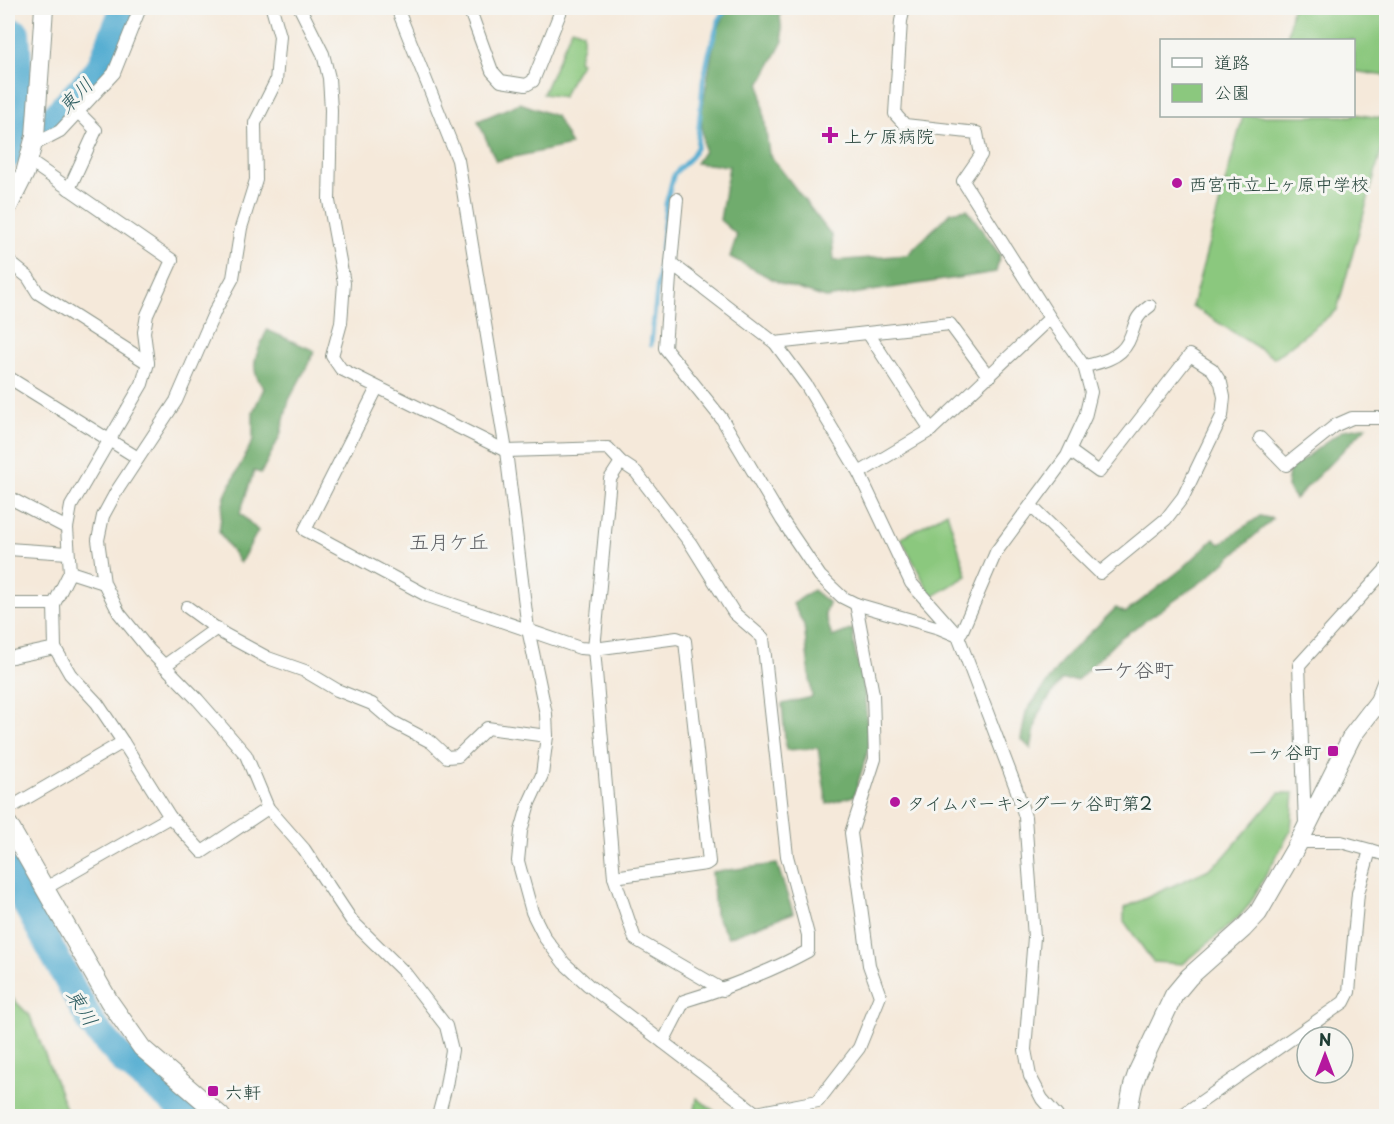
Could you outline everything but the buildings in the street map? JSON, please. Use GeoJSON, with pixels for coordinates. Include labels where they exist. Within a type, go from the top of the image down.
{"type":"FeatureCollection","features":[{"type":"Feature","properties":{"kind":"street"},"geometry":{"type":"LineString","coordinates":[[8,207],[33,138],[44,8]]}},
{"type":"Feature","properties":{"kind":"street"},"geometry":{"type":"LineString","coordinates":[[33,138],[60,131],[114,73],[140,8]]}},
{"type":"Feature","properties":{"kind":"street"},"geometry":{"type":"LineString","coordinates":[[272,8],[280,36],[276,81],[255,123],[256,180],[241,228],[233,278],[215,311],[176,401],[103,516],[98,540],[104,583],[119,613],[149,650],[198,700],[246,755],[268,808],[304,849],[352,921],[405,973],[446,1026],[452,1050],[438,1116]]}},
{"type":"Feature","properties":{"kind":"street"},"geometry":{"type":"LineString","coordinates":[[300,8],[323,54],[329,78],[331,111],[329,201],[344,283],[340,323],[332,356],[341,369],[506,451],[608,448],[621,462],[636,472],[691,544],[734,613],[763,638],[787,856],[808,935],[808,951],[723,990],[684,1001],[663,1042]]}},
{"type":"Feature","properties":{"kind":"street"},"geometry":{"type":"LineString","coordinates":[[398,8],[458,160],[506,451],[528,629],[546,714],[547,736],[542,775],[521,831],[518,861],[532,912],[545,938],[564,963],[588,986],[755,1115],[818,1101],[859,1048],[880,996],[869,965],[851,833],[875,759],[873,694],[856,604]]}},
{"type":"Feature","properties":{"kind":"street"},"geometry":{"type":"LineString","coordinates":[[470,8],[492,71],[501,81],[526,85],[534,81],[561,11],[548,8]]}},
{"type":"Feature","properties":{"kind":"street"},"geometry":{"type":"LineString","coordinates":[[904,8],[901,21],[895,114],[905,125],[977,133],[981,155],[963,181],[1050,318],[1084,366],[1091,392],[1085,417],[1070,451],[996,552],[958,636]]}},
{"type":"Feature","properties":{"kind":"street"},"geometry":{"type":"LineString","coordinates":[[69,189],[96,130],[78,112]]}},
{"type":"Feature","properties":{"kind":"street"},"geometry":{"type":"LineString","coordinates":[[33,138],[69,189],[172,260],[147,315],[144,332],[148,363],[142,384],[111,441],[71,506],[67,528],[70,572],[54,604],[55,648],[70,674],[97,703],[170,817],[202,852],[268,808]]}},
{"type":"Feature","properties":{"kind":"street"},"geometry":{"type":"LineString","coordinates":[[677,199],[665,348],[722,418],[782,520],[820,576],[842,597],[856,604],[930,625],[958,636]]}},
{"type":"Feature","properties":{"kind":"street"},"geometry":{"type":"LineString","coordinates":[[8,261],[28,277],[38,293],[148,363]]}},
{"type":"Feature","properties":{"kind":"street"},"geometry":{"type":"LineString","coordinates":[[671,263],[775,343],[806,384],[859,473],[911,583],[958,636],[1025,817],[1034,937],[1025,1050],[1030,1076],[1042,1099],[1057,1116]]}},
{"type":"Feature","properties":{"kind":"street"},"geometry":{"type":"LineString","coordinates":[[1084,366],[1100,363],[1117,355],[1128,343],[1136,319],[1150,306]]}},
{"type":"Feature","properties":{"kind":"street"},"geometry":{"type":"LineString","coordinates":[[859,473],[931,430],[1050,318]]}},
{"type":"Feature","properties":{"kind":"street"},"geometry":{"type":"LineString","coordinates":[[775,343],[950,324],[989,377]]}},
{"type":"Feature","properties":{"kind":"street"},"geometry":{"type":"LineString","coordinates":[[868,333],[931,430]]}},
{"type":"Feature","properties":{"kind":"street"},"geometry":{"type":"LineString","coordinates":[[1031,506],[1100,573],[1166,519],[1183,497],[1222,416],[1224,397],[1221,383],[1212,369],[1190,355],[1099,472],[1070,451]]}},
{"type":"Feature","properties":{"kind":"street"},"geometry":{"type":"LineString","coordinates":[[8,377],[138,458]]}},
{"type":"Feature","properties":{"kind":"street"},"geometry":{"type":"LineString","coordinates":[[377,388],[304,530],[428,596],[580,648],[594,649],[677,638],[685,641],[709,862],[614,877]]}},
{"type":"Feature","properties":{"kind":"street"},"geometry":{"type":"LineString","coordinates":[[1260,438],[1286,465],[1336,424],[1352,418],[1386,418]]}},
{"type":"Feature","properties":{"kind":"street"},"geometry":{"type":"LineString","coordinates":[[621,462],[609,479],[594,649],[614,877],[635,939],[723,990]]}},
{"type":"Feature","properties":{"kind":"street"},"geometry":{"type":"LineString","coordinates":[[8,497],[67,528]]}},
{"type":"Feature","properties":{"kind":"street"},"geometry":{"type":"LineString","coordinates":[[8,549],[68,553]]}},
{"type":"Feature","properties":{"kind":"street"},"geometry":{"type":"LineString","coordinates":[[1302,835],[1299,665],[1386,569]]}},
{"type":"Feature","properties":{"kind":"street"},"geometry":{"type":"LineString","coordinates":[[70,572],[104,583]]}},
{"type":"Feature","properties":{"kind":"street"},"geometry":{"type":"LineString","coordinates":[[8,604],[54,604]]}},
{"type":"Feature","properties":{"kind":"street"},"geometry":{"type":"LineString","coordinates":[[188,607],[217,628],[268,657],[305,671],[337,690],[372,704],[393,722],[431,742],[447,757],[458,756],[487,728],[547,736]]}},
{"type":"Feature","properties":{"kind":"street"},"geometry":{"type":"LineString","coordinates":[[164,666],[217,628]]}},
{"type":"Feature","properties":{"kind":"street"},"geometry":{"type":"LineString","coordinates":[[8,658],[55,648]]}},
{"type":"Feature","properties":{"kind":"street"},"geometry":{"type":"LineString","coordinates":[[1127,1116],[1138,1071],[1174,995],[1189,977],[1258,914],[1302,835],[1352,736],[1379,701],[1386,682]]}},
{"type":"Feature","properties":{"kind":"street"},"geometry":{"type":"LineString","coordinates":[[8,809],[123,742]]}},
{"type":"Feature","properties":{"kind":"street"},"geometry":{"type":"LineString","coordinates":[[44,889],[170,817]]}},
{"type":"Feature","properties":{"kind":"street"},"geometry":{"type":"LineString","coordinates":[[8,824],[109,1001],[142,1048],[221,1116]]}},
{"type":"Feature","properties":{"kind":"street"},"geometry":{"type":"LineString","coordinates":[[1302,835],[1341,842],[1386,855]]}},
{"type":"Feature","properties":{"kind":"street"},"geometry":{"type":"LineString","coordinates":[[1181,1116],[1199,1112],[1344,1002],[1349,992],[1358,893],[1370,850]]}},
{"type":"Feature","properties":{"kind":"green space"},"geometry":{"type":"Polygon","coordinates":[[[728,8],[779,8],[783,41],[760,84],[769,154],[832,236],[834,261],[907,255],[951,212],[967,209],[1000,255],[996,272],[826,298],[782,284],[730,257],[737,235],[720,220],[729,166],[696,163],[704,151],[701,116],[715,35],[728,8]]]}},
{"type":"Feature","properties":{"kind":"green space"},"geometry":{"type":"Polygon","coordinates":[[[1292,8],[1386,8],[1386,76],[1355,71],[1355,39],[1287,39],[1292,8]]]}},
{"type":"Feature","properties":{"kind":"green space"},"geometry":{"type":"Polygon","coordinates":[[[572,28],[583,32],[583,45],[578,61],[582,62],[563,97],[543,94],[572,28]]]}},
{"type":"Feature","properties":{"kind":"green space"},"geometry":{"type":"Polygon","coordinates":[[[520,103],[556,116],[571,145],[496,161],[478,121],[520,103]]]}},
{"type":"Feature","properties":{"kind":"green space"},"geometry":{"type":"Polygon","coordinates":[[[1355,114],[1386,119],[1386,134],[1337,310],[1274,358],[1192,306],[1243,117],[1355,117],[1355,114]]]}},
{"type":"Feature","properties":{"kind":"green space"},"geometry":{"type":"Polygon","coordinates":[[[267,330],[315,351],[289,400],[280,436],[261,473],[254,471],[240,513],[258,531],[240,563],[219,532],[226,493],[253,440],[253,412],[264,388],[256,373],[255,359],[267,330]]]}},
{"type":"Feature","properties":{"kind":"green space"},"geometry":{"type":"Polygon","coordinates":[[[1367,426],[1295,499],[1287,487],[1289,470],[1343,430],[1367,426]]]}},
{"type":"Feature","properties":{"kind":"green space"},"geometry":{"type":"Polygon","coordinates":[[[947,512],[967,576],[932,597],[901,538],[947,512]]]}},
{"type":"Feature","properties":{"kind":"green space"},"geometry":{"type":"Polygon","coordinates":[[[1260,516],[1273,519],[1207,578],[1119,639],[1077,680],[1061,680],[1038,714],[1031,749],[1021,739],[1026,712],[1066,656],[1116,608],[1125,613],[1183,568],[1214,539],[1220,544],[1260,516]]]}},
{"type":"Feature","properties":{"kind":"green space"},"geometry":{"type":"Polygon","coordinates":[[[813,590],[829,603],[825,614],[832,637],[853,629],[854,646],[864,687],[869,747],[854,796],[827,804],[818,748],[786,750],[782,704],[812,697],[804,625],[793,604],[813,590]]]}},
{"type":"Feature","properties":{"kind":"green space"},"geometry":{"type":"Polygon","coordinates":[[[1279,793],[1294,793],[1291,830],[1249,905],[1237,919],[1183,964],[1153,962],[1124,921],[1124,908],[1207,870],[1223,858],[1279,793]]]}},
{"type":"Feature","properties":{"kind":"green space"},"geometry":{"type":"Polygon","coordinates":[[[777,864],[793,913],[728,937],[715,914],[712,872],[777,864]]]}},
{"type":"Feature","properties":{"kind":"green space"},"geometry":{"type":"Polygon","coordinates":[[[8,994],[30,1016],[69,1116],[8,1116],[8,994]]]}},
{"type":"Feature","properties":{"kind":"green space"},"geometry":{"type":"Polygon","coordinates":[[[697,1098],[721,1116],[694,1116],[697,1098]]]}},
{"type":"Feature","properties":{"kind":"waterway","name":"東川"},"geometry":{"type":"LineString","coordinates":[[14,126],[53,118],[99,70],[124,8]]}},
{"type":"Feature","properties":{"kind":"waterway"},"geometry":{"type":"LineString","coordinates":[[651,345],[666,203],[674,174],[691,157],[697,147],[703,81],[709,53],[719,20],[727,8]]}},
{"type":"Feature","properties":{"kind":"waterway"},"geometry":{"type":"LineString","coordinates":[[8,155],[19,81],[16,33]]}},
{"type":"Feature","properties":{"kind":"waterway","name":"東川"},"geometry":{"type":"LineString","coordinates":[[8,871],[93,1026],[125,1062],[191,1116]]}},
{"type":"Feature","properties":{"kind":"place","name":"上ケ原病院"},"geometry":{"type":"Point","coordinates":[830,135]}},
{"type":"Feature","properties":{"kind":"place","name":"西宮市立上ヶ原中学校"},"geometry":{"type":"Point","coordinates":[1177,183]}},
{"type":"Feature","properties":{"kind":"place","name":"一ヶ谷町"},"geometry":{"type":"Point","coordinates":[1333,751]}},
{"type":"Feature","properties":{"kind":"place","name":"タイムパーキング一ヶ谷町第2"},"geometry":{"type":"Point","coordinates":[895,802]}},
{"type":"Feature","properties":{"kind":"place","name":"六軒"},"geometry":{"type":"Point","coordinates":[213,1091]}},
{"type":"Feature","properties":{"kind":"district","name":"五月ケ丘"},"geometry":{"type":"Point","coordinates":[449,541]}},
{"type":"Feature","properties":{"kind":"district","name":"一ケ谷町"},"geometry":{"type":"Point","coordinates":[1134,669]}}]}
